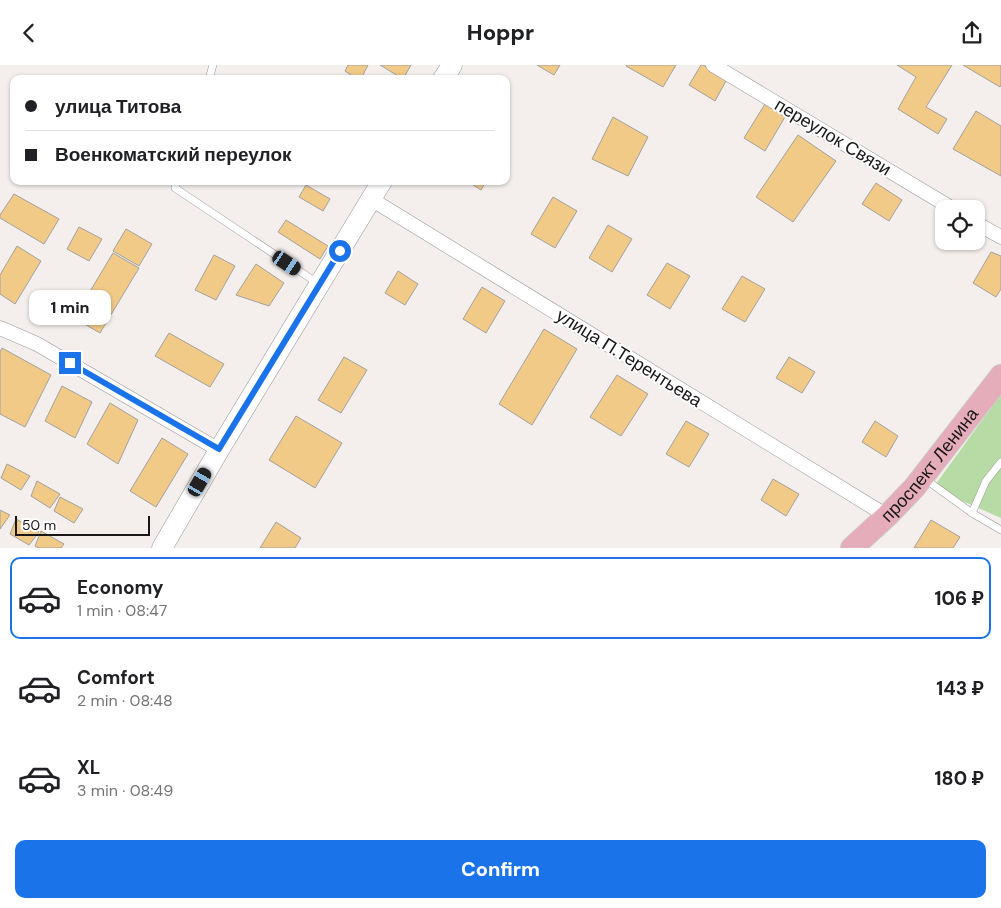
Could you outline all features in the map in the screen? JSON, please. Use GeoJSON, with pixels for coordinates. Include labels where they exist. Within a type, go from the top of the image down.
{"type":"FeatureCollection","features":[{"type":"Feature","properties":{"kind":"main road","name":"проспект Ленина"},"geometry":{"type":"LineString","coordinates":[[852,548],[887,516],[923,477],[1001,378]]}},
{"type":"Feature","properties":{"kind":"street","name":"переулок Связи"},"geometry":{"type":"LineString","coordinates":[[713,65],[938,200]]}},
{"type":"Feature","properties":{"kind":"street"},"geometry":{"type":"LineString","coordinates":[[162,548],[219,449],[380,185]]}},
{"type":"Feature","properties":{"kind":"street","name":"улица П.Терентьева"},"geometry":{"type":"LineString","coordinates":[[371,199],[887,516]]}},
{"type":"Feature","properties":{"kind":"street"},"geometry":{"type":"LineString","coordinates":[[985,228],[1001,237]]}},
{"type":"Feature","properties":{"kind":"street"},"geometry":{"type":"LineString","coordinates":[[0,328],[37,344],[219,449]]}},
{"type":"Feature","properties":{"kind":"lane"},"geometry":{"type":"LineString","coordinates":[[176,185],[175,188],[319,285]]}},
{"type":"Feature","properties":{"kind":"lane"},"geometry":{"type":"LineString","coordinates":[[972,513],[986,481],[1001,462]]}},
{"type":"Feature","properties":{"kind":"lane"},"geometry":{"type":"LineString","coordinates":[[923,477],[972,513],[1001,530]]}},
{"type":"Feature","properties":{"kind":"green space"},"geometry":{"type":"Polygon","coordinates":[[[1001,394],[1001,518],[933,488],[1001,394]]]}},
{"type":"Feature","properties":{"kind":"building"},"geometry":{"type":"Polygon","coordinates":[[[348,65],[368,65],[363,75],[351,75],[345,71],[348,65]]]}},
{"type":"Feature","properties":{"kind":"building"},"geometry":{"type":"Polygon","coordinates":[[[380,65],[411,65],[405,75],[396,75],[380,65]]]}},
{"type":"Feature","properties":{"kind":"building"},"geometry":{"type":"Polygon","coordinates":[[[537,65],[560,65],[554,75],[537,65]]]}},
{"type":"Feature","properties":{"kind":"building"},"geometry":{"type":"Polygon","coordinates":[[[627,65],[676,65],[663,87],[627,65]]]}},
{"type":"Feature","properties":{"kind":"building"},"geometry":{"type":"Polygon","coordinates":[[[701,65],[727,79],[715,101],[689,85],[701,65]]]}},
{"type":"Feature","properties":{"kind":"building"},"geometry":{"type":"Polygon","coordinates":[[[897,65],[952,65],[926,107],[947,119],[938,134],[898,109],[916,77],[897,65]]]}},
{"type":"Feature","properties":{"kind":"building"},"geometry":{"type":"Polygon","coordinates":[[[963,65],[1001,65],[1000,87],[963,65]]]}},
{"type":"Feature","properties":{"kind":"building"},"geometry":{"type":"Polygon","coordinates":[[[765,104],[785,117],[765,151],[744,138],[765,104]]]}},
{"type":"Feature","properties":{"kind":"building"},"geometry":{"type":"Polygon","coordinates":[[[976,111],[1001,126],[1001,176],[953,149],[976,111]]]}},
{"type":"Feature","properties":{"kind":"building"},"geometry":{"type":"Polygon","coordinates":[[[613,117],[648,137],[628,176],[592,159],[613,117]]]}},
{"type":"Feature","properties":{"kind":"building"},"geometry":{"type":"Polygon","coordinates":[[[798,135],[836,161],[793,222],[756,197],[798,135]]]}},
{"type":"Feature","properties":{"kind":"building"},"geometry":{"type":"Polygon","coordinates":[[[876,183],[902,200],[889,221],[862,204],[876,183]]]}},
{"type":"Feature","properties":{"kind":"building"},"geometry":{"type":"Polygon","coordinates":[[[306,185],[330,199],[323,211],[299,197],[306,185]]]}},
{"type":"Feature","properties":{"kind":"building"},"geometry":{"type":"Polygon","coordinates":[[[473,185],[484,185],[481,190],[473,185]]]}},
{"type":"Feature","properties":{"kind":"building"},"geometry":{"type":"Polygon","coordinates":[[[14,194],[59,219],[44,244],[0,218],[0,215],[14,194]]]}},
{"type":"Feature","properties":{"kind":"building"},"geometry":{"type":"Polygon","coordinates":[[[553,197],[577,211],[555,248],[531,234],[553,197]]]}},
{"type":"Feature","properties":{"kind":"building"},"geometry":{"type":"Polygon","coordinates":[[[286,220],[328,246],[320,259],[278,232],[286,220]]]}},
{"type":"Feature","properties":{"kind":"building"},"geometry":{"type":"Polygon","coordinates":[[[608,225],[632,239],[612,272],[589,258],[608,225]]]}},
{"type":"Feature","properties":{"kind":"building"},"geometry":{"type":"Polygon","coordinates":[[[79,227],[102,239],[89,261],[67,249],[79,227]]]}},
{"type":"Feature","properties":{"kind":"building"},"geometry":{"type":"Polygon","coordinates":[[[126,229],[152,244],[139,266],[113,251],[126,229]]]}},
{"type":"Feature","properties":{"kind":"building"},"geometry":{"type":"Polygon","coordinates":[[[17,246],[41,261],[15,304],[0,294],[0,275],[17,246]]]}},
{"type":"Feature","properties":{"kind":"building"},"geometry":{"type":"Polygon","coordinates":[[[991,252],[1001,256],[1001,289],[996,297],[973,283],[991,252]]]}},
{"type":"Feature","properties":{"kind":"building"},"geometry":{"type":"Polygon","coordinates":[[[113,253],[139,268],[100,333],[74,318],[113,253]]]}},
{"type":"Feature","properties":{"kind":"building"},"geometry":{"type":"Polygon","coordinates":[[[214,255],[235,266],[216,300],[195,290],[214,255]]]}},
{"type":"Feature","properties":{"kind":"building"},"geometry":{"type":"Polygon","coordinates":[[[667,263],[690,276],[670,309],[647,295],[667,263]]]}},
{"type":"Feature","properties":{"kind":"building"},"geometry":{"type":"Polygon","coordinates":[[[256,264],[284,283],[269,306],[236,295],[256,264]]]}},
{"type":"Feature","properties":{"kind":"building"},"geometry":{"type":"Polygon","coordinates":[[[398,271],[418,284],[405,305],[385,293],[398,271]]]}},
{"type":"Feature","properties":{"kind":"building"},"geometry":{"type":"Polygon","coordinates":[[[742,276],[765,289],[745,322],[722,309],[742,276]]]}},
{"type":"Feature","properties":{"kind":"building"},"geometry":{"type":"Polygon","coordinates":[[[482,287],[505,301],[486,333],[463,319],[482,287]]]}},
{"type":"Feature","properties":{"kind":"building"},"geometry":{"type":"Polygon","coordinates":[[[544,329],[577,349],[532,425],[499,404],[544,329]]]}},
{"type":"Feature","properties":{"kind":"building"},"geometry":{"type":"Polygon","coordinates":[[[169,333],[224,364],[210,387],[155,356],[169,333]]]}},
{"type":"Feature","properties":{"kind":"building"},"geometry":{"type":"Polygon","coordinates":[[[2,348],[51,375],[25,427],[0,414],[0,352],[2,348]]]}},
{"type":"Feature","properties":{"kind":"building"},"geometry":{"type":"Polygon","coordinates":[[[344,357],[367,370],[341,413],[318,400],[344,357]]]}},
{"type":"Feature","properties":{"kind":"building"},"geometry":{"type":"Polygon","coordinates":[[[789,357],[815,372],[802,393],[776,378],[789,357]]]}},
{"type":"Feature","properties":{"kind":"building"},"geometry":{"type":"Polygon","coordinates":[[[617,375],[648,394],[621,436],[590,417],[617,375]]]}},
{"type":"Feature","properties":{"kind":"building"},"geometry":{"type":"Polygon","coordinates":[[[62,386],[92,402],[75,438],[45,421],[62,386]]]}},
{"type":"Feature","properties":{"kind":"building"},"geometry":{"type":"Polygon","coordinates":[[[110,403],[138,420],[118,464],[87,444],[110,403]]]}},
{"type":"Feature","properties":{"kind":"building"},"geometry":{"type":"Polygon","coordinates":[[[296,416],[342,443],[315,488],[269,460],[296,416]]]}},
{"type":"Feature","properties":{"kind":"building"},"geometry":{"type":"Polygon","coordinates":[[[686,421],[709,434],[689,467],[666,454],[686,421]]]}},
{"type":"Feature","properties":{"kind":"building"},"geometry":{"type":"Polygon","coordinates":[[[875,421],[898,436],[886,457],[862,442],[875,421]]]}},
{"type":"Feature","properties":{"kind":"building"},"geometry":{"type":"Polygon","coordinates":[[[162,438],[188,454],[156,507],[130,491],[162,438]]]}},
{"type":"Feature","properties":{"kind":"building"},"geometry":{"type":"Polygon","coordinates":[[[7,464],[30,476],[21,490],[1,478],[7,464]]]}},
{"type":"Feature","properties":{"kind":"building"},"geometry":{"type":"Polygon","coordinates":[[[773,479],[799,494],[786,516],[761,500],[773,479]]]}},
{"type":"Feature","properties":{"kind":"building"},"geometry":{"type":"Polygon","coordinates":[[[37,481],[60,494],[50,508],[31,496],[37,481]]]}},
{"type":"Feature","properties":{"kind":"building"},"geometry":{"type":"Polygon","coordinates":[[[60,497],[83,509],[74,523],[54,511],[60,497]]]}},
{"type":"Feature","properties":{"kind":"building"},"geometry":{"type":"Polygon","coordinates":[[[0,510],[10,515],[0,529],[0,510]]]}},
{"type":"Feature","properties":{"kind":"building"},"geometry":{"type":"Polygon","coordinates":[[[16,519],[39,532],[29,545],[10,534],[16,519]]]}},
{"type":"Feature","properties":{"kind":"building"},"geometry":{"type":"Polygon","coordinates":[[[931,520],[960,537],[953,548],[914,548],[931,520]]]}},
{"type":"Feature","properties":{"kind":"building"},"geometry":{"type":"Polygon","coordinates":[[[276,522],[301,538],[295,548],[260,548],[276,522]]]}},
{"type":"Feature","properties":{"kind":"building"},"geometry":{"type":"Polygon","coordinates":[[[41,531],[64,544],[61,548],[39,548],[35,546],[41,531]]]}},
{"type":"Feature","properties":{"kind":"route"},"geometry":{"type":"LineString","coordinates":[[70,363],[219,449],[340,251]]}}]}
